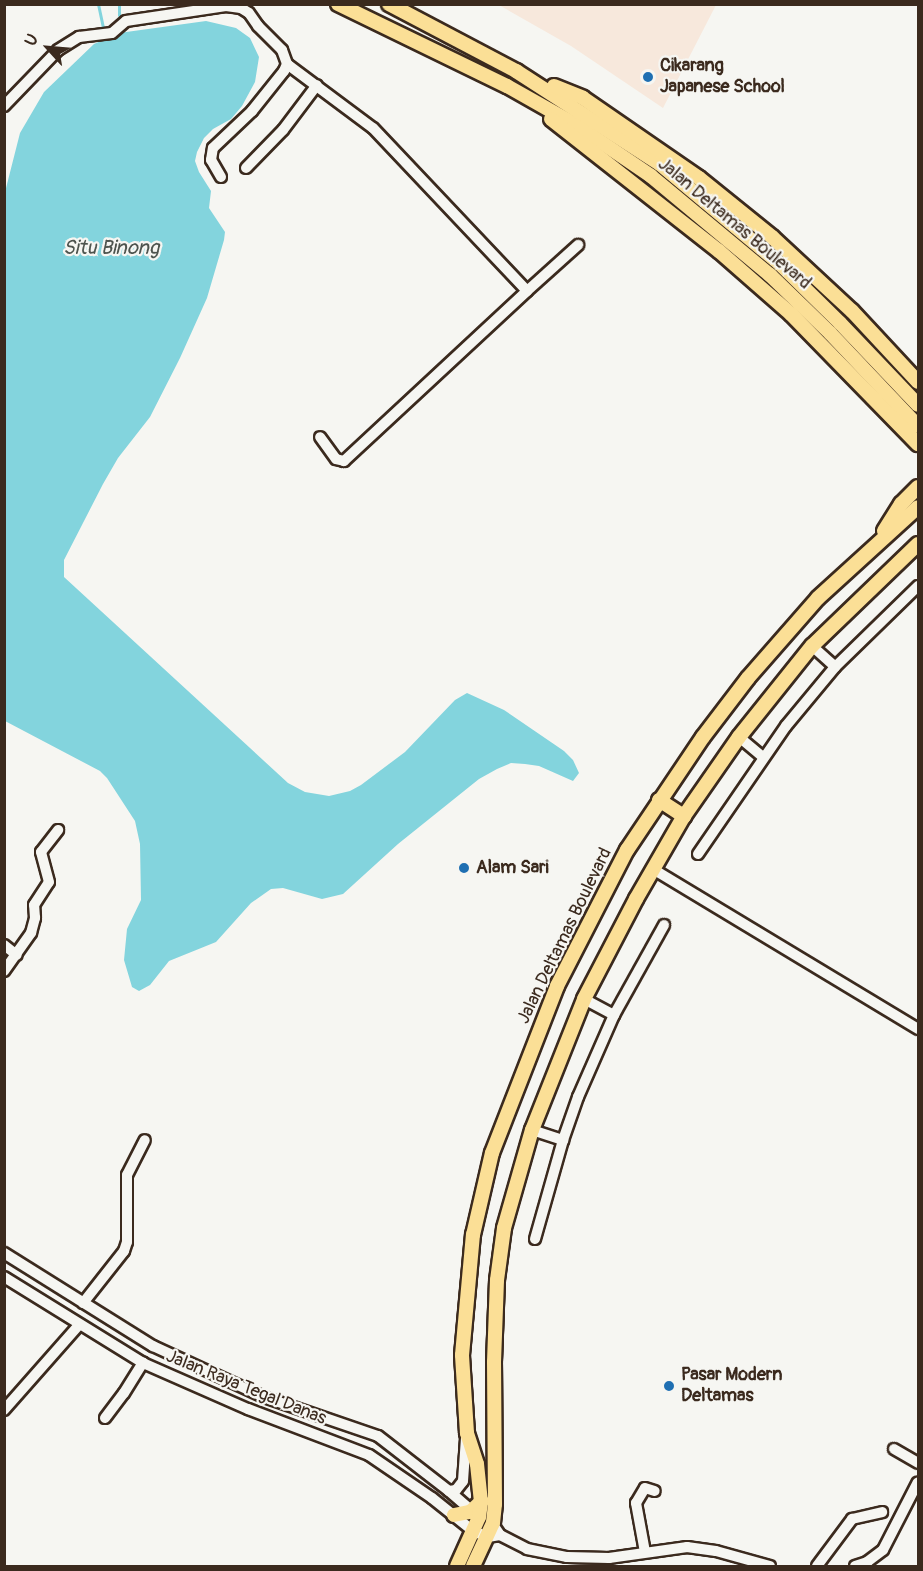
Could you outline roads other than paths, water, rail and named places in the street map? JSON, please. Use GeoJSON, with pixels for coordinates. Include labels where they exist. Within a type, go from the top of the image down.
{"type":"FeatureCollection","features":[{"type":"Feature","properties":{"kind":"main road","name":"Jalan Deltamas Boulevard"},"geometry":{"type":"LineString","coordinates":[[338,4],[507,86],[576,125],[651,176],[713,226],[830,333],[913,430]]}},
{"type":"Feature","properties":{"kind":"main road","name":"Jalan Deltamas Boulevard"},"geometry":{"type":"LineString","coordinates":[[389,4],[516,71],[660,164],[731,222],[840,323],[918,405]]}},
{"type":"Feature","properties":{"kind":"main road"},"geometry":{"type":"LineString","coordinates":[[516,71],[584,98],[699,178],[772,237],[852,310],[918,382]]}},
{"type":"Feature","properties":{"kind":"main road"},"geometry":{"type":"LineString","coordinates":[[507,86],[719,251],[792,314],[913,430],[918,444]]}},
{"type":"Feature","properties":{"kind":"main road"},"geometry":{"type":"LineString","coordinates":[[913,430],[918,451]]}},
{"type":"Feature","properties":{"kind":"main road"},"geometry":{"type":"LineString","coordinates":[[875,546],[901,504],[918,487]]}},
{"type":"Feature","properties":{"kind":"main road","name":"Jalan Deltamas Boulevard"},"geometry":{"type":"LineString","coordinates":[[478,1510],[477,1464],[466,1434],[462,1355],[472,1236],[492,1153],[557,986],[609,883],[659,800],[748,678],[818,598],[918,507]]}},
{"type":"Feature","properties":{"kind":"main road"},"geometry":{"type":"LineString","coordinates":[[473,1566],[493,1531],[497,1280],[502,1239],[532,1130],[584,999],[684,816],[738,737],[812,645],[918,544]]}},
{"type":"Feature","properties":{"kind":"main road"},"geometry":{"type":"LineString","coordinates":[[659,800],[684,816]]}},
{"type":"Feature","properties":{"kind":"main road"},"geometry":{"type":"LineString","coordinates":[[466,1434],[480,1446],[493,1439]]}},
{"type":"Feature","properties":{"kind":"main road"},"geometry":{"type":"LineString","coordinates":[[457,1566],[473,1531],[478,1510],[494,1485]]}},
{"type":"Feature","properties":{"kind":"main road"},"geometry":{"type":"LineString","coordinates":[[454,1515],[478,1510]]}},
{"type":"Feature","properties":{"kind":"street"},"geometry":{"type":"LineString","coordinates":[[4,106],[58,50],[79,37],[96,37],[112,33],[126,21],[234,6],[249,13],[258,26],[282,50],[287,64],[373,128],[527,291]]}},
{"type":"Feature","properties":{"kind":"street"},"geometry":{"type":"LineString","coordinates":[[221,177],[212,160],[213,148],[252,111],[287,64]]}},
{"type":"Feature","properties":{"kind":"street"},"geometry":{"type":"LineString","coordinates":[[246,168],[283,130],[317,85]]}},
{"type":"Feature","properties":{"kind":"street"},"geometry":{"type":"LineString","coordinates":[[320,437],[336,459],[344,461],[578,245]]}},
{"type":"Feature","properties":{"kind":"street"},"geometry":{"type":"LineString","coordinates":[[698,854],[762,756],[835,668],[918,586]]}},
{"type":"Feature","properties":{"kind":"street"},"geometry":{"type":"LineString","coordinates":[[812,645],[835,668]]}},
{"type":"Feature","properties":{"kind":"street"},"geometry":{"type":"LineString","coordinates":[[738,737],[762,756]]}},
{"type":"Feature","properties":{"kind":"street"},"geometry":{"type":"LineString","coordinates":[[4,971],[31,933],[35,902],[49,884],[41,852],[58,830]]}},
{"type":"Feature","properties":{"kind":"street"},"geometry":{"type":"LineString","coordinates":[[653,869],[918,1029]]}},
{"type":"Feature","properties":{"kind":"street"},"geometry":{"type":"LineString","coordinates":[[535,1239],[563,1140],[614,1015],[664,926]]}},
{"type":"Feature","properties":{"kind":"street"},"geometry":{"type":"LineString","coordinates":[[4,945],[17,955]]}},
{"type":"Feature","properties":{"kind":"street"},"geometry":{"type":"LineString","coordinates":[[584,999],[614,1015]]}},
{"type":"Feature","properties":{"kind":"street"},"geometry":{"type":"LineString","coordinates":[[532,1130],[563,1140]]}},
{"type":"Feature","properties":{"kind":"street"},"geometry":{"type":"LineString","coordinates":[[83,1303],[127,1242],[128,1175],[145,1140]]}},
{"type":"Feature","properties":{"kind":"street","name":"Jalan Raya Tegal Danas"},"geometry":{"type":"LineString","coordinates":[[4,1253],[153,1346],[264,1396],[378,1436],[449,1491],[478,1510],[493,1531]]}},
{"type":"Feature","properties":{"kind":"street","name":"Jalan Raya Tegal Danas"},"geometry":{"type":"LineString","coordinates":[[4,1277],[143,1363],[248,1409],[369,1455],[473,1531],[493,1531]]}},
{"type":"Feature","properties":{"kind":"street"},"geometry":{"type":"LineString","coordinates":[[4,1410],[79,1325]]}},
{"type":"Feature","properties":{"kind":"street"},"geometry":{"type":"LineString","coordinates":[[114,1346],[124,1330]]}},
{"type":"Feature","properties":{"kind":"street"},"geometry":{"type":"LineString","coordinates":[[105,1418],[124,1394],[143,1363]]}},
{"type":"Feature","properties":{"kind":"street"},"geometry":{"type":"LineString","coordinates":[[449,1491],[456,1490],[463,1481],[466,1434]]}},
{"type":"Feature","properties":{"kind":"street"},"geometry":{"type":"LineString","coordinates":[[894,1449],[918,1463]]}},
{"type":"Feature","properties":{"kind":"street"},"geometry":{"type":"LineString","coordinates":[[855,1566],[867,1562],[883,1550],[918,1482]]}},
{"type":"Feature","properties":{"kind":"street"},"geometry":{"type":"LineString","coordinates":[[645,1552],[636,1503],[645,1488],[655,1491]]}},
{"type":"Feature","properties":{"kind":"street"},"geometry":{"type":"LineString","coordinates":[[817,1566],[852,1519],[882,1512]]}},
{"type":"Feature","properties":{"kind":"street"},"geometry":{"type":"LineString","coordinates":[[493,1531],[527,1549],[566,1562],[609,1558],[674,1547],[703,1549],[770,1566]]}},
{"type":"Feature","properties":{"kind":"water","name":"Situ Binong"},"geometry":{"type":"Polygon","coordinates":[[[206,21],[236,28],[250,38],[259,57],[255,82],[242,106],[231,119],[213,129],[204,138],[195,161],[211,191],[209,208],[225,232],[224,240],[207,298],[180,358],[150,417],[118,458],[103,484],[64,560],[64,577],[288,783],[305,792],[329,796],[350,791],[361,785],[405,752],[455,700],[467,693],[504,710],[564,751],[573,760],[579,773],[573,781],[539,766],[511,763],[497,769],[479,779],[398,844],[343,894],[322,899],[283,888],[271,889],[251,903],[216,942],[169,961],[150,985],[139,991],[132,987],[124,960],[127,929],[141,900],[140,844],[135,821],[100,771],[5,721],[4,196],[20,133],[44,92],[94,44],[119,33],[206,21]]]}},
{"type":"Feature","properties":{"kind":"waterway"},"geometry":{"type":"LineString","coordinates":[[98,4],[104,33]]}},
{"type":"Feature","properties":{"kind":"waterway"},"geometry":{"type":"LineString","coordinates":[[119,4],[119,15]]}},
{"type":"Feature","properties":{"kind":"place","name":"Cikarang Japanese School"},"geometry":{"type":"Point","coordinates":[648,77]}},
{"type":"Feature","properties":{"kind":"place","name":"Alam Sari"},"geometry":{"type":"Point","coordinates":[464,868]}},
{"type":"Feature","properties":{"kind":"place","name":"Pasar Modern Deltamas"},"geometry":{"type":"Point","coordinates":[669,1386]}}]}
